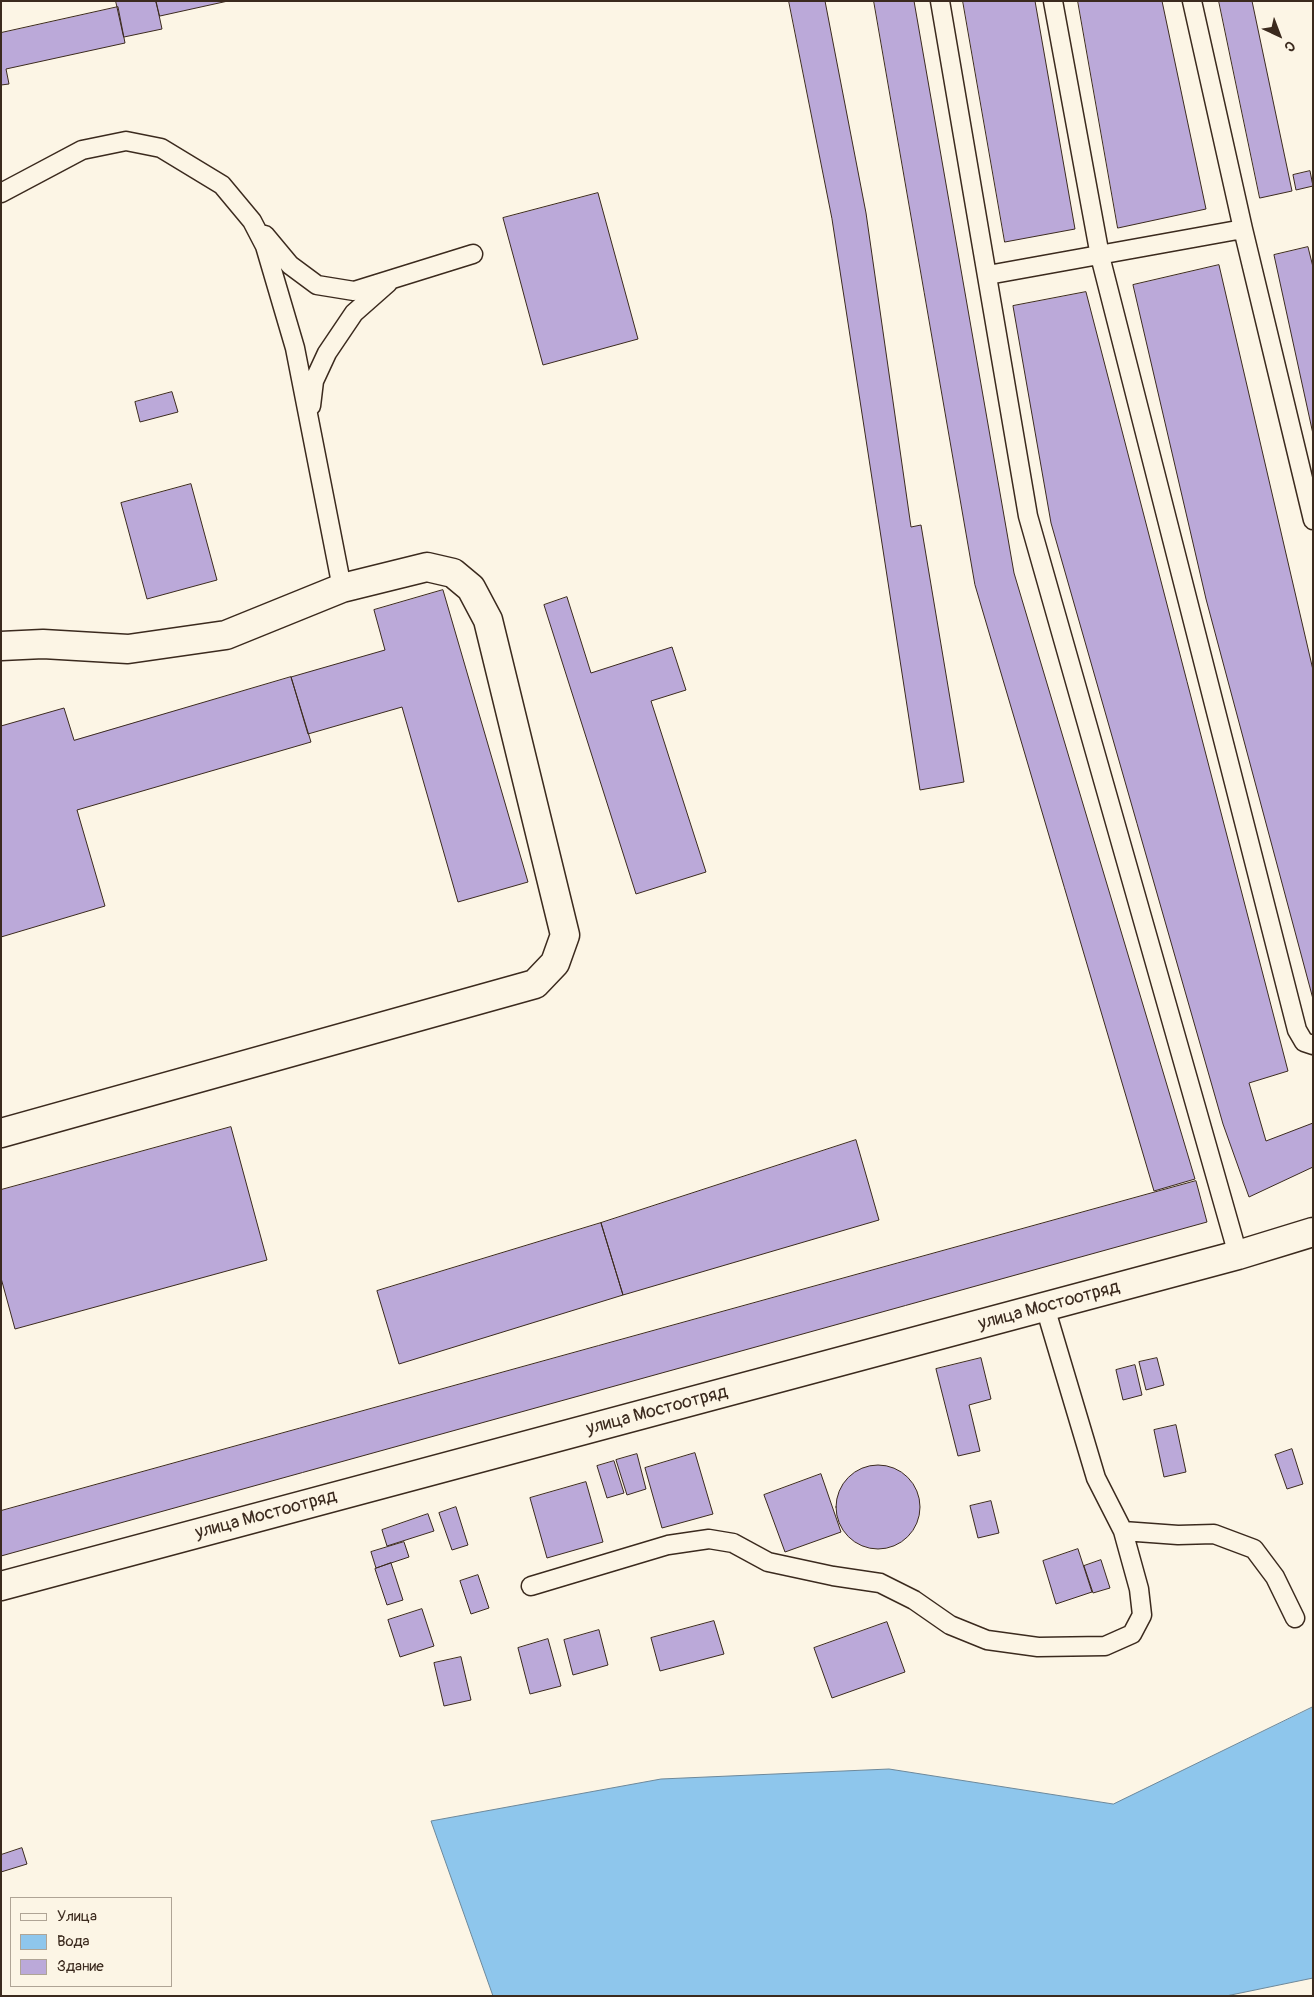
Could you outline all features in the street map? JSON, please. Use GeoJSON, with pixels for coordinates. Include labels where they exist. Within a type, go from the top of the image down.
{"type":"FeatureCollection","features":[{"type":"Feature","properties":{"kind":"street"},"geometry":{"type":"LineString","coordinates":[[1,646],[43,644],[128,649],[226,635],[342,588],[427,567],[453,573],[471,588],[488,620],[565,935],[555,963],[534,984],[1,1133]]}},
{"type":"Feature","properties":{"kind":"street","name":"улица Мостоотряд"},"geometry":{"type":"LineString","coordinates":[[1,1586],[1238,1255],[1313,1232]]}},
{"type":"Feature","properties":{"kind":"lane"},"geometry":{"type":"LineString","coordinates":[[940,1],[1028,516],[1238,1255]]}},
{"type":"Feature","properties":{"kind":"lane"},"geometry":{"type":"LineString","coordinates":[[1053,1],[1100,256],[1297,1030],[1304,1042],[1313,1046]]}},
{"type":"Feature","properties":{"kind":"lane"},"geometry":{"type":"LineString","coordinates":[[1192,1],[1243,229],[1313,520]]}},
{"type":"Feature","properties":{"kind":"lane"},"geometry":{"type":"LineString","coordinates":[[1,193],[82,150],[126,141],[161,148],[222,185],[290,265],[317,285],[354,291],[473,254]]}},
{"type":"Feature","properties":{"kind":"lane"},"geometry":{"type":"LineString","coordinates":[[252,221],[265,246],[295,348],[342,588]]}},
{"type":"Feature","properties":{"kind":"lane"},"geometry":{"type":"LineString","coordinates":[[988,275],[1243,229]]}},
{"type":"Feature","properties":{"kind":"lane"},"geometry":{"type":"LineString","coordinates":[[309,421],[314,381],[327,353],[354,313],[394,278]]}},
{"type":"Feature","properties":{"kind":"lane"},"geometry":{"type":"LineString","coordinates":[[531,1586],[668,1544],[709,1540],[733,1543],[768,1562],[834,1576],[880,1583],[914,1600],[950,1625],[987,1640],[1038,1647],[1105,1646],[1132,1634],[1142,1615],[1139,1589],[1122,1531],[1096,1478],[1045,1307]]}},
{"type":"Feature","properties":{"kind":"lane"},"geometry":{"type":"LineString","coordinates":[[1122,1531],[1178,1536],[1214,1534],[1254,1549],[1275,1577],[1295,1618]]}},
{"type":"Feature","properties":{"kind":"water"},"geometry":{"type":"Polygon","coordinates":[[[1313,1707],[1313,1978],[1226,1996],[493,1996],[431,1821],[661,1779],[889,1769],[1113,1804],[1313,1707]]]}},
{"type":"Feature","properties":{"kind":"building"},"geometry":{"type":"Polygon","coordinates":[[[116,1],[156,1],[162,29],[124,37],[116,1]]]}},
{"type":"Feature","properties":{"kind":"building"},"geometry":{"type":"Polygon","coordinates":[[[156,1],[228,1],[160,16],[156,1]]]}},
{"type":"Feature","properties":{"kind":"building"},"geometry":{"type":"Polygon","coordinates":[[[789,1],[825,1],[866,213],[911,527],[921,525],[964,782],[920,790],[832,219],[789,1]]]}},
{"type":"Feature","properties":{"kind":"building"},"geometry":{"type":"Polygon","coordinates":[[[874,1],[914,1],[1014,573],[1195,1179],[1154,1191],[975,585],[874,1]]]}},
{"type":"Feature","properties":{"kind":"building"},"geometry":{"type":"Polygon","coordinates":[[[963,1],[1035,1],[1075,229],[1005,242],[963,1]]]}},
{"type":"Feature","properties":{"kind":"building"},"geometry":{"type":"Polygon","coordinates":[[[1078,1],[1162,1],[1206,209],[1118,228],[1078,1]]]}},
{"type":"Feature","properties":{"kind":"building"},"geometry":{"type":"Polygon","coordinates":[[[1219,1],[1252,1],[1292,191],[1260,198],[1219,1]]]}},
{"type":"Feature","properties":{"kind":"building"},"geometry":{"type":"Polygon","coordinates":[[[118,7],[125,43],[6,69],[9,84],[1,85],[1,33],[118,7]]]}},
{"type":"Feature","properties":{"kind":"building"},"geometry":{"type":"Polygon","coordinates":[[[1310,171],[1313,186],[1296,190],[1293,175],[1310,171]]]}},
{"type":"Feature","properties":{"kind":"building"},"geometry":{"type":"Polygon","coordinates":[[[598,193],[638,339],[543,365],[503,218],[598,193]]]}},
{"type":"Feature","properties":{"kind":"building"},"geometry":{"type":"Polygon","coordinates":[[[1308,247],[1313,267],[1313,434],[1274,255],[1308,247]]]}},
{"type":"Feature","properties":{"kind":"building"},"geometry":{"type":"Polygon","coordinates":[[[1219,265],[1313,670],[1313,999],[1206,599],[1133,285],[1219,265]]]}},
{"type":"Feature","properties":{"kind":"building"},"geometry":{"type":"Polygon","coordinates":[[[1086,292],[1288,1071],[1249,1083],[1266,1141],[1313,1123],[1313,1167],[1249,1197],[1223,1124],[1051,523],[1013,306],[1086,292]]]}},
{"type":"Feature","properties":{"kind":"building"},"geometry":{"type":"Polygon","coordinates":[[[172,392],[178,412],[140,422],[135,402],[172,392]]]}},
{"type":"Feature","properties":{"kind":"building"},"geometry":{"type":"Polygon","coordinates":[[[191,484],[217,580],[147,599],[121,503],[191,484]]]}},
{"type":"Feature","properties":{"kind":"building"},"geometry":{"type":"Polygon","coordinates":[[[443,590],[528,882],[458,902],[402,707],[308,734],[291,677],[385,650],[374,610],[443,590]]]}},
{"type":"Feature","properties":{"kind":"building"},"geometry":{"type":"Polygon","coordinates":[[[567,597],[591,673],[672,647],[686,690],[651,701],[706,872],[636,894],[544,605],[567,597]]]}},
{"type":"Feature","properties":{"kind":"building"},"geometry":{"type":"Polygon","coordinates":[[[291,677],[311,742],[77,810],[105,906],[1,937],[1,726],[64,708],[74,740],[291,677]]]}},
{"type":"Feature","properties":{"kind":"building"},"geometry":{"type":"Polygon","coordinates":[[[231,1127],[267,1260],[15,1329],[1,1278],[1,1190],[231,1127]]]}},
{"type":"Feature","properties":{"kind":"building"},"geometry":{"type":"Polygon","coordinates":[[[856,1140],[879,1220],[623,1295],[601,1223],[856,1140]]]}},
{"type":"Feature","properties":{"kind":"building"},"geometry":{"type":"Polygon","coordinates":[[[1196,1181],[1207,1222],[1,1556],[1,1511],[1196,1181]]]}},
{"type":"Feature","properties":{"kind":"building"},"geometry":{"type":"Polygon","coordinates":[[[601,1223],[623,1295],[399,1364],[377,1291],[601,1223]]]}},
{"type":"Feature","properties":{"kind":"building"},"geometry":{"type":"Polygon","coordinates":[[[981,1358],[991,1399],[969,1405],[980,1451],[958,1456],[936,1369],[981,1358]]]}},
{"type":"Feature","properties":{"kind":"building"},"geometry":{"type":"Polygon","coordinates":[[[1157,1358],[1164,1385],[1146,1390],[1139,1362],[1157,1358]]]}},
{"type":"Feature","properties":{"kind":"building"},"geometry":{"type":"Polygon","coordinates":[[[1135,1365],[1142,1395],[1123,1400],[1116,1370],[1135,1365]]]}},
{"type":"Feature","properties":{"kind":"building"},"geometry":{"type":"Polygon","coordinates":[[[1176,1425],[1186,1472],[1164,1477],[1154,1430],[1176,1425]]]}},
{"type":"Feature","properties":{"kind":"building"},"geometry":{"type":"Polygon","coordinates":[[[1292,1449],[1303,1484],[1287,1489],[1275,1455],[1292,1449]]]}},
{"type":"Feature","properties":{"kind":"building"},"geometry":{"type":"Polygon","coordinates":[[[695,1453],[713,1514],[662,1528],[645,1468],[695,1453]]]}},
{"type":"Feature","properties":{"kind":"building"},"geometry":{"type":"Polygon","coordinates":[[[637,1454],[646,1489],[627,1495],[616,1460],[637,1454]]]}},
{"type":"Feature","properties":{"kind":"building"},"geometry":{"type":"Polygon","coordinates":[[[614,1461],[624,1493],[607,1498],[597,1466],[614,1461]]]}},
{"type":"Feature","properties":{"kind":"building"},"geometry":{"type":"Polygon","coordinates":[[[878,1465],[894,1468],[908,1477],[917,1491],[920,1507],[917,1523],[908,1537],[894,1546],[878,1549],[862,1546],[848,1537],[839,1523],[836,1507],[839,1491],[848,1477],[862,1468],[878,1465]]]}},
{"type":"Feature","properties":{"kind":"building"},"geometry":{"type":"Polygon","coordinates":[[[821,1474],[841,1532],[785,1552],[764,1495],[821,1474]]]}},
{"type":"Feature","properties":{"kind":"building"},"geometry":{"type":"Polygon","coordinates":[[[586,1482],[603,1542],[547,1558],[530,1498],[586,1482]]]}},
{"type":"Feature","properties":{"kind":"building"},"geometry":{"type":"Polygon","coordinates":[[[991,1501],[999,1533],[978,1538],[970,1506],[991,1501]]]}},
{"type":"Feature","properties":{"kind":"building"},"geometry":{"type":"Polygon","coordinates":[[[456,1507],[468,1545],[452,1550],[439,1513],[456,1507]]]}},
{"type":"Feature","properties":{"kind":"building"},"geometry":{"type":"Polygon","coordinates":[[[428,1514],[434,1531],[387,1546],[382,1530],[428,1514]]]}},
{"type":"Feature","properties":{"kind":"building"},"geometry":{"type":"Polygon","coordinates":[[[404,1542],[409,1557],[376,1568],[371,1552],[404,1542]]]}},
{"type":"Feature","properties":{"kind":"building"},"geometry":{"type":"Polygon","coordinates":[[[1078,1549],[1092,1592],[1056,1604],[1043,1561],[1078,1549]]]}},
{"type":"Feature","properties":{"kind":"building"},"geometry":{"type":"Polygon","coordinates":[[[1101,1560],[1110,1588],[1093,1593],[1084,1566],[1101,1560]]]}},
{"type":"Feature","properties":{"kind":"building"},"geometry":{"type":"Polygon","coordinates":[[[391,1563],[403,1600],[387,1605],[375,1569],[391,1563]]]}},
{"type":"Feature","properties":{"kind":"building"},"geometry":{"type":"Polygon","coordinates":[[[478,1575],[489,1608],[471,1614],[460,1581],[478,1575]]]}},
{"type":"Feature","properties":{"kind":"building"},"geometry":{"type":"Polygon","coordinates":[[[422,1609],[434,1646],[400,1657],[388,1620],[422,1609]]]}},
{"type":"Feature","properties":{"kind":"building"},"geometry":{"type":"Polygon","coordinates":[[[714,1621],[724,1654],[660,1671],[651,1638],[714,1621]]]}},
{"type":"Feature","properties":{"kind":"building"},"geometry":{"type":"Polygon","coordinates":[[[887,1622],[905,1672],[832,1698],[814,1648],[887,1622]]]}},
{"type":"Feature","properties":{"kind":"building"},"geometry":{"type":"Polygon","coordinates":[[[599,1630],[608,1665],[573,1675],[564,1640],[599,1630]]]}},
{"type":"Feature","properties":{"kind":"building"},"geometry":{"type":"Polygon","coordinates":[[[548,1639],[561,1686],[530,1694],[518,1648],[548,1639]]]}},
{"type":"Feature","properties":{"kind":"building"},"geometry":{"type":"Polygon","coordinates":[[[461,1657],[471,1700],[444,1706],[434,1663],[461,1657]]]}},
{"type":"Feature","properties":{"kind":"building"},"geometry":{"type":"Polygon","coordinates":[[[22,1848],[27,1864],[1,1872],[1,1855],[22,1848]]]}}]}
